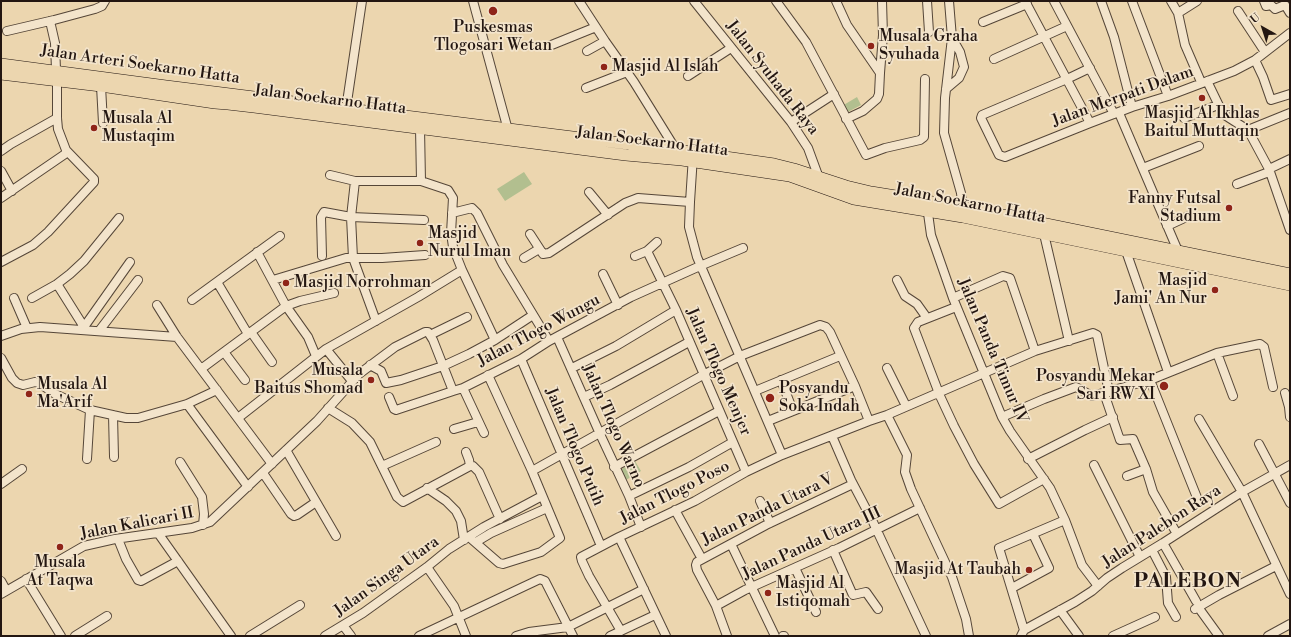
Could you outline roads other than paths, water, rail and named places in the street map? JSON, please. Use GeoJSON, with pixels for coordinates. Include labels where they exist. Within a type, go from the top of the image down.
{"type":"FeatureCollection","features":[{"type":"Feature","properties":{"kind":"main road","name":"Jalan Arteri Soekarno Hatta"},"geometry":{"type":"LineString","coordinates":[[1,64],[57,76],[165,91],[346,109],[420,123],[508,130],[676,150],[690,159],[774,164],[819,178],[927,206],[1058,228],[1178,251],[1239,269],[1290,274]]}},
{"type":"Feature","properties":{"kind":"main road","name":"Jalan Soekarno Hatta"},"geometry":{"type":"LineString","coordinates":[[1,74],[57,76],[101,86],[165,91],[215,103],[420,123],[626,155],[690,159],[790,176],[854,198],[927,206]]}},
{"type":"Feature","properties":{"kind":"main road","name":"Jalan Soekarno Hatta"},"geometry":{"type":"LineString","coordinates":[[963,212],[1044,234],[1126,251],[1239,269],[1290,285]]}},
{"type":"Feature","properties":{"kind":"street"},"geometry":{"type":"LineString","coordinates":[[7,30],[50,21],[102,6],[105,1]]}},
{"type":"Feature","properties":{"kind":"street"},"geometry":{"type":"LineString","coordinates":[[346,109],[362,1]]}},
{"type":"Feature","properties":{"kind":"street"},"geometry":{"type":"LineString","coordinates":[[473,1],[508,130]]}},
{"type":"Feature","properties":{"kind":"street"},"geometry":{"type":"LineString","coordinates":[[579,1],[634,82],[676,150]]}},
{"type":"Feature","properties":{"kind":"street","name":"Jalan Syuhada Raya"},"geometry":{"type":"LineString","coordinates":[[694,1],[791,122],[808,148],[819,178]]}},
{"type":"Feature","properties":{"kind":"street"},"geometry":{"type":"LineString","coordinates":[[776,1],[806,42],[866,155],[886,148],[920,140],[924,136],[925,79]]}},
{"type":"Feature","properties":{"kind":"street"},"geometry":{"type":"LineString","coordinates":[[836,1],[847,25],[880,73]]}},
{"type":"Feature","properties":{"kind":"street"},"geometry":{"type":"LineString","coordinates":[[846,119],[863,111],[877,99],[879,94],[883,35],[882,1]]}},
{"type":"Feature","properties":{"kind":"street"},"geometry":{"type":"LineString","coordinates":[[927,1],[929,32]]}},
{"type":"Feature","properties":{"kind":"street"},"geometry":{"type":"LineString","coordinates":[[949,1],[952,38],[946,88],[944,133],[961,193],[963,212]]}},
{"type":"Feature","properties":{"kind":"street"},"geometry":{"type":"LineString","coordinates":[[1054,1],[1090,68],[1117,113],[1143,168],[1178,251]]}},
{"type":"Feature","properties":{"kind":"street"},"geometry":{"type":"LineString","coordinates":[[1101,1],[1114,37],[1132,107]]}},
{"type":"Feature","properties":{"kind":"street"},"geometry":{"type":"LineString","coordinates":[[1132,1],[1168,96]]}},
{"type":"Feature","properties":{"kind":"street"},"geometry":{"type":"LineString","coordinates":[[1171,1],[1178,13],[1185,45],[1204,82],[1223,114],[1248,130],[1269,171],[1290,230]]}},
{"type":"Feature","properties":{"kind":"street"},"geometry":{"type":"LineString","coordinates":[[1178,13],[1197,1]]}},
{"type":"Feature","properties":{"kind":"street"},"geometry":{"type":"LineString","coordinates":[[1264,1],[1266,6],[1271,5],[1275,9],[1285,5],[1290,13]]}},
{"type":"Feature","properties":{"kind":"street"},"geometry":{"type":"LineString","coordinates":[[983,22],[1026,3],[1090,123]]}},
{"type":"Feature","properties":{"kind":"street"},"geometry":{"type":"LineString","coordinates":[[1238,11],[1265,52]]}},
{"type":"Feature","properties":{"kind":"street"},"geometry":{"type":"LineString","coordinates":[[1,262],[34,245],[58,222],[95,181],[66,150],[58,129],[55,43],[50,21]]}},
{"type":"Feature","properties":{"kind":"street"},"geometry":{"type":"LineString","coordinates":[[994,59],[1067,26]]}},
{"type":"Feature","properties":{"kind":"street"},"geometry":{"type":"LineString","coordinates":[[549,46],[596,27]]}},
{"type":"Feature","properties":{"kind":"street","name":"Jalan Merpati Dalam"},"geometry":{"type":"LineString","coordinates":[[1067,79],[981,116],[999,155],[1006,157],[1132,107],[1168,96],[1234,71],[1255,60],[1290,33]]}},
{"type":"Feature","properties":{"kind":"street"},"geometry":{"type":"LineString","coordinates":[[946,88],[958,78],[964,67],[960,52],[952,38]]}},
{"type":"Feature","properties":{"kind":"street"},"geometry":{"type":"LineString","coordinates":[[587,51],[605,41]]}},
{"type":"Feature","properties":{"kind":"street"},"geometry":{"type":"LineString","coordinates":[[688,76],[731,48]]}},
{"type":"Feature","properties":{"kind":"street"},"geometry":{"type":"LineString","coordinates":[[1255,60],[1271,100],[1290,94]]}},
{"type":"Feature","properties":{"kind":"street"},"geometry":{"type":"LineString","coordinates":[[1067,79],[1090,68]]}},
{"type":"Feature","properties":{"kind":"street"},"geometry":{"type":"LineString","coordinates":[[586,88],[627,72]]}},
{"type":"Feature","properties":{"kind":"street"},"geometry":{"type":"LineString","coordinates":[[101,86],[103,123]]}},
{"type":"Feature","properties":{"kind":"street"},"geometry":{"type":"LineString","coordinates":[[791,122],[834,94]]}},
{"type":"Feature","properties":{"kind":"street"},"geometry":{"type":"LineString","coordinates":[[1184,118],[1218,105]]}},
{"type":"Feature","properties":{"kind":"street"},"geometry":{"type":"LineString","coordinates":[[1248,130],[1290,113]]}},
{"type":"Feature","properties":{"kind":"street"},"geometry":{"type":"LineString","coordinates":[[1,151],[57,118]]}},
{"type":"Feature","properties":{"kind":"street"},"geometry":{"type":"LineString","coordinates":[[420,123],[421,181]]}},
{"type":"Feature","properties":{"kind":"street"},"geometry":{"type":"LineString","coordinates":[[1143,168],[1199,146]]}},
{"type":"Feature","properties":{"kind":"street"},"geometry":{"type":"LineString","coordinates":[[1,198],[68,152]]}},
{"type":"Feature","properties":{"kind":"street"},"geometry":{"type":"LineString","coordinates":[[690,159],[690,227],[700,266],[782,455]]}},
{"type":"Feature","properties":{"kind":"street"},"geometry":{"type":"LineString","coordinates":[[1237,184],[1269,171],[1290,159]]}},
{"type":"Feature","properties":{"kind":"street"},"geometry":{"type":"LineString","coordinates":[[1,171],[12,191]]}},
{"type":"Feature","properties":{"kind":"street"},"geometry":{"type":"LineString","coordinates":[[330,175],[355,181],[421,181],[448,190],[453,198],[451,233],[453,247],[462,270],[495,340]]}},
{"type":"Feature","properties":{"kind":"street"},"geometry":{"type":"LineString","coordinates":[[355,181],[351,217],[353,258],[376,321]]}},
{"type":"Feature","properties":{"kind":"street"},"geometry":{"type":"LineString","coordinates":[[589,192],[608,215]]}},
{"type":"Feature","properties":{"kind":"street"},"geometry":{"type":"LineString","coordinates":[[530,234],[543,254],[549,253],[625,203],[638,198],[690,202]]}},
{"type":"Feature","properties":{"kind":"street","name":"Jalan Panda Timur IV"},"geometry":{"type":"LineString","coordinates":[[927,206],[930,235],[956,307],[1002,417],[1028,459],[1044,479],[1055,498],[1082,565],[1098,586]]}},
{"type":"Feature","properties":{"kind":"street"},"geometry":{"type":"LineString","coordinates":[[452,213],[472,208],[477,213],[503,266],[549,341]]}},
{"type":"Feature","properties":{"kind":"street"},"geometry":{"type":"LineString","coordinates":[[322,256],[322,214],[324,212],[351,217],[424,220]]}},
{"type":"Feature","properties":{"kind":"street"},"geometry":{"type":"LineString","coordinates":[[1167,226],[1193,214]]}},
{"type":"Feature","properties":{"kind":"street"},"geometry":{"type":"LineString","coordinates":[[32,298],[57,284],[70,274],[84,261],[119,218]]}},
{"type":"Feature","properties":{"kind":"street"},"geometry":{"type":"LineString","coordinates":[[1044,234],[1069,340]]}},
{"type":"Feature","properties":{"kind":"street"},"geometry":{"type":"LineString","coordinates":[[192,300],[280,236]]}},
{"type":"Feature","properties":{"kind":"street"},"geometry":{"type":"LineString","coordinates":[[635,256],[647,250],[657,242]]}},
{"type":"Feature","properties":{"kind":"street","name":"Jalan Tlogo Wungu"},"geometry":{"type":"LineString","coordinates":[[389,397],[393,408],[396,410],[463,388],[521,359],[549,341],[632,297],[743,248]]}},
{"type":"Feature","properties":{"kind":"street"},"geometry":{"type":"LineString","coordinates":[[524,258],[539,249]]}},
{"type":"Feature","properties":{"kind":"street","name":"Jalan Tlogo Menjer"},"geometry":{"type":"LineString","coordinates":[[647,250],[676,310],[746,472]]}},
{"type":"Feature","properties":{"kind":"street"},"geometry":{"type":"LineString","coordinates":[[1126,251],[1168,372]]}},
{"type":"Feature","properties":{"kind":"street"},"geometry":{"type":"LineString","coordinates":[[257,252],[286,306],[308,337],[316,356]]}},
{"type":"Feature","properties":{"kind":"street"},"geometry":{"type":"LineString","coordinates":[[273,280],[346,258],[382,258],[425,255]]}},
{"type":"Feature","properties":{"kind":"street"},"geometry":{"type":"LineString","coordinates":[[84,328],[130,262]]}},
{"type":"Feature","properties":{"kind":"street"},"geometry":{"type":"LineString","coordinates":[[238,418],[326,349],[462,270]]}},
{"type":"Feature","properties":{"kind":"street"},"geometry":{"type":"LineString","coordinates":[[603,274],[618,305]]}},
{"type":"Feature","properties":{"kind":"street"},"geometry":{"type":"LineString","coordinates":[[953,298],[1003,276],[1008,277],[1012,280],[1035,351]]}},
{"type":"Feature","properties":{"kind":"street"},"geometry":{"type":"LineString","coordinates":[[99,331],[138,280]]}},
{"type":"Feature","properties":{"kind":"street"},"geometry":{"type":"LineString","coordinates":[[897,280],[905,296],[917,304],[927,318]]}},
{"type":"Feature","properties":{"kind":"street"},"geometry":{"type":"LineString","coordinates":[[217,282],[250,333],[272,362]]}},
{"type":"Feature","properties":{"kind":"street"},"geometry":{"type":"LineString","coordinates":[[57,284],[84,328]]}},
{"type":"Feature","properties":{"kind":"street"},"geometry":{"type":"LineString","coordinates":[[201,369],[286,306],[334,293]]}},
{"type":"Feature","properties":{"kind":"street"},"geometry":{"type":"LineString","coordinates":[[14,298],[27,328]]}},
{"type":"Feature","properties":{"kind":"street"},"geometry":{"type":"LineString","coordinates":[[157,305],[177,337],[272,464]]}},
{"type":"Feature","properties":{"kind":"street"},"geometry":{"type":"LineString","coordinates":[[956,307],[918,322],[914,328],[954,426],[974,464],[999,504],[1044,479]]}},
{"type":"Feature","properties":{"kind":"street"},"geometry":{"type":"LineString","coordinates":[[572,368],[616,346],[676,310]]}},
{"type":"Feature","properties":{"kind":"street"},"geometry":{"type":"LineString","coordinates":[[370,365],[381,371],[386,383],[388,384],[443,366],[495,340],[533,315]]}},
{"type":"Feature","properties":{"kind":"street"},"geometry":{"type":"LineString","coordinates":[[453,391],[430,335],[467,317]]}},
{"type":"Feature","properties":{"kind":"street"},"geometry":{"type":"LineString","coordinates":[[532,471],[703,375],[740,356],[820,326],[828,328],[855,386],[869,421]]}},
{"type":"Feature","properties":{"kind":"street"},"geometry":{"type":"LineString","coordinates":[[1,336],[21,329],[40,327],[84,328],[99,331],[177,337]]}},
{"type":"Feature","properties":{"kind":"street","name":"Jalan Kalicari II"},"geometry":{"type":"LineString","coordinates":[[4,592],[84,546],[209,522],[263,473],[328,408],[359,374],[395,347],[425,332],[428,332],[430,335]]}},
{"type":"Feature","properties":{"kind":"street","name":"Jalan Tlogo Poso"},"geometry":{"type":"LineString","coordinates":[[607,607],[589,576],[581,557],[618,537],[695,501],[746,472],[782,455],[887,415],[1035,351],[1093,333],[1097,335],[1107,392]]}},
{"type":"Feature","properties":{"kind":"street","name":"Jalan Tlogo Warno"},"geometry":{"type":"LineString","coordinates":[[557,337],[572,368],[614,467],[629,496],[641,527]]}},
{"type":"Feature","properties":{"kind":"street"},"geometry":{"type":"LineString","coordinates":[[584,397],[610,385],[689,342]]}},
{"type":"Feature","properties":{"kind":"street"},"geometry":{"type":"LineString","coordinates":[[1002,417],[1076,387],[1091,396],[1150,380],[1217,353],[1260,344],[1264,347],[1273,387]]}},
{"type":"Feature","properties":{"kind":"street"},"geometry":{"type":"LineString","coordinates":[[326,349],[352,381]]}},
{"type":"Feature","properties":{"kind":"street"},"geometry":{"type":"LineString","coordinates":[[224,352],[245,380]]}},
{"type":"Feature","properties":{"kind":"street"},"geometry":{"type":"LineString","coordinates":[[1217,353],[1233,396]]}},
{"type":"Feature","properties":{"kind":"street"},"geometry":{"type":"LineString","coordinates":[[755,391],[840,356]]}},
{"type":"Feature","properties":{"kind":"street"},"geometry":{"type":"LineString","coordinates":[[1,358],[12,378],[17,383],[24,385],[35,382],[39,383],[55,394],[90,410],[126,418],[138,418],[187,404],[217,390]]}},
{"type":"Feature","properties":{"kind":"street","name":"Jalan Tlogo Putih"},"geometry":{"type":"LineString","coordinates":[[521,359],[602,546]]}},
{"type":"Feature","properties":{"kind":"street"},"geometry":{"type":"LineString","coordinates":[[887,368],[906,406]]}},
{"type":"Feature","properties":{"kind":"street"},"geometry":{"type":"LineString","coordinates":[[427,488],[446,501],[456,511],[470,539],[499,563],[503,564],[541,552],[560,538],[532,471],[488,375]]}},
{"type":"Feature","properties":{"kind":"street"},"geometry":{"type":"LineString","coordinates":[[781,380],[793,411]]}},
{"type":"Feature","properties":{"kind":"street"},"geometry":{"type":"LineString","coordinates":[[1150,380],[1198,500]]}},
{"type":"Feature","properties":{"kind":"street"},"geometry":{"type":"LineString","coordinates":[[768,422],[855,386]]}},
{"type":"Feature","properties":{"kind":"street"},"geometry":{"type":"LineString","coordinates":[[463,388],[484,433]]}},
{"type":"Feature","properties":{"kind":"street"},"geometry":{"type":"LineString","coordinates":[[1107,392],[1120,440],[1133,439],[1146,469],[1153,492],[1177,534]]}},
{"type":"Feature","properties":{"kind":"street"},"geometry":{"type":"LineString","coordinates":[[1285,393],[1290,417]]}},
{"type":"Feature","properties":{"kind":"street"},"geometry":{"type":"LineString","coordinates":[[187,404],[248,487]]}},
{"type":"Feature","properties":{"kind":"street"},"geometry":{"type":"LineString","coordinates":[[328,408],[352,423],[370,442],[397,497],[404,502],[427,488],[470,466],[473,466],[479,472],[500,519]]}},
{"type":"Feature","properties":{"kind":"street"},"geometry":{"type":"LineString","coordinates":[[87,459],[90,410]]}},
{"type":"Feature","properties":{"kind":"street"},"geometry":{"type":"LineString","coordinates":[[614,467],[719,411]]}},
{"type":"Feature","properties":{"kind":"street"},"geometry":{"type":"LineString","coordinates":[[113,415],[114,457]]}},
{"type":"Feature","properties":{"kind":"street"},"geometry":{"type":"LineString","coordinates":[[887,415],[907,455],[905,472],[952,577],[966,619],[969,636]]}},
{"type":"Feature","properties":{"kind":"street"},"geometry":{"type":"LineString","coordinates":[[1028,459],[1113,417]]}},
{"type":"Feature","properties":{"kind":"street"},"geometry":{"type":"LineString","coordinates":[[1199,420],[1242,492]]}},
{"type":"Feature","properties":{"kind":"street"},"geometry":{"type":"LineString","coordinates":[[454,429],[478,422]]}},
{"type":"Feature","properties":{"kind":"street"},"geometry":{"type":"LineString","coordinates":[[832,436],[853,484],[926,636]]}},
{"type":"Feature","properties":{"kind":"street"},"geometry":{"type":"LineString","coordinates":[[382,466],[436,442]]}},
{"type":"Feature","properties":{"kind":"street"},"geometry":{"type":"LineString","coordinates":[[629,496],[690,467],[733,442]]}},
{"type":"Feature","properties":{"kind":"street"},"geometry":{"type":"LineString","coordinates":[[1259,444],[1290,503]]}},
{"type":"Feature","properties":{"kind":"street"},"geometry":{"type":"LineString","coordinates":[[286,450],[336,536]]}},
{"type":"Feature","properties":{"kind":"street"},"geometry":{"type":"LineString","coordinates":[[466,452],[470,466]]}},
{"type":"Feature","properties":{"kind":"street"},"geometry":{"type":"LineString","coordinates":[[180,462],[202,497],[204,514],[209,522]]}},
{"type":"Feature","properties":{"kind":"street"},"geometry":{"type":"LineString","coordinates":[[1094,465],[1140,557]]}},
{"type":"Feature","properties":{"kind":"street","name":"Jalan Palebon Raya"},"geometry":{"type":"LineString","coordinates":[[1023,633],[1081,598],[1111,575],[1242,492],[1290,465]]}},
{"type":"Feature","properties":{"kind":"street"},"geometry":{"type":"LineString","coordinates":[[1,484],[22,469]]}},
{"type":"Feature","properties":{"kind":"street"},"geometry":{"type":"LineString","coordinates":[[1128,476],[1146,469]]}},
{"type":"Feature","properties":{"kind":"street"},"geometry":{"type":"LineString","coordinates":[[263,473],[291,514],[294,516],[316,502]]}},
{"type":"Feature","properties":{"kind":"street","name":"Jalan Panda Utara V"},"geometry":{"type":"LineString","coordinates":[[699,561],[770,522],[853,484]]}},
{"type":"Feature","properties":{"kind":"street","name":"Jalan Palebon Raya"},"geometry":{"type":"LineString","coordinates":[[1242,492],[1290,594]]}},
{"type":"Feature","properties":{"kind":"street"},"geometry":{"type":"LineString","coordinates":[[470,539],[500,519],[542,496]]}},
{"type":"Feature","properties":{"kind":"street"},"geometry":{"type":"LineString","coordinates":[[760,501],[770,522]]}},
{"type":"Feature","properties":{"kind":"street"},"geometry":{"type":"LineString","coordinates":[[470,539],[491,533],[547,508]]}},
{"type":"Feature","properties":{"kind":"street","name":"Jalan Panda Utara III"},"geometry":{"type":"LineString","coordinates":[[716,606],[752,587],[920,508]]}},
{"type":"Feature","properties":{"kind":"street"},"geometry":{"type":"LineString","coordinates":[[675,510],[699,561],[697,570],[716,606],[725,636]]}},
{"type":"Feature","properties":{"kind":"street"},"geometry":{"type":"LineString","coordinates":[[1023,633],[1012,588],[999,548],[1065,520]]}},
{"type":"Feature","properties":{"kind":"street"},"geometry":{"type":"LineString","coordinates":[[158,533],[231,636]]}},
{"type":"Feature","properties":{"kind":"street"},"geometry":{"type":"LineString","coordinates":[[1012,588],[1049,568],[1033,534]]}},
{"type":"Feature","properties":{"kind":"street"},"geometry":{"type":"LineString","coordinates":[[618,537],[666,636]]}},
{"type":"Feature","properties":{"kind":"street"},"geometry":{"type":"LineString","coordinates":[[118,539],[126,559],[138,580],[141,581],[178,561]]}},
{"type":"Feature","properties":{"kind":"street","name":"Jalan Singa Utara"},"geometry":{"type":"LineString","coordinates":[[325,636],[363,613],[427,567],[449,549],[470,539]]}},
{"type":"Feature","properties":{"kind":"street"},"geometry":{"type":"LineString","coordinates":[[1163,543],[1196,606],[1219,636]]}},
{"type":"Feature","properties":{"kind":"street"},"geometry":{"type":"LineString","coordinates":[[731,544],[775,636]]}},
{"type":"Feature","properties":{"kind":"street"},"geometry":{"type":"LineString","coordinates":[[833,550],[852,593],[854,595],[866,592],[878,609]]}},
{"type":"Feature","properties":{"kind":"street"},"geometry":{"type":"LineString","coordinates":[[1152,550],[1166,578],[1168,602],[1176,617]]}},
{"type":"Feature","properties":{"kind":"street"},"geometry":{"type":"LineString","coordinates":[[1196,606],[1276,566]]}},
{"type":"Feature","properties":{"kind":"street"},"geometry":{"type":"LineString","coordinates":[[427,567],[454,606],[466,636]]}},
{"type":"Feature","properties":{"kind":"street"},"geometry":{"type":"LineString","coordinates":[[795,568],[816,612]]}},
{"type":"Feature","properties":{"kind":"street"},"geometry":{"type":"LineString","coordinates":[[26,579],[61,636]]}},
{"type":"Feature","properties":{"kind":"street"},"geometry":{"type":"LineString","coordinates":[[419,636],[540,579],[545,581],[573,636]]}},
{"type":"Feature","properties":{"kind":"street"},"geometry":{"type":"LineString","coordinates":[[1,581],[4,592]]}},
{"type":"Feature","properties":{"kind":"street"},"geometry":{"type":"LineString","coordinates":[[516,636],[529,632],[568,627],[644,589]]}},
{"type":"Feature","properties":{"kind":"street"},"geometry":{"type":"LineString","coordinates":[[250,636],[300,605]]}},
{"type":"Feature","properties":{"kind":"street"},"geometry":{"type":"LineString","coordinates":[[607,607],[621,631]]}},
{"type":"Feature","properties":{"kind":"street"},"geometry":{"type":"LineString","coordinates":[[1060,610],[1079,636]]}},
{"type":"Feature","properties":{"kind":"street"},"geometry":{"type":"LineString","coordinates":[[610,636],[655,615]]}},
{"type":"Feature","properties":{"kind":"street"},"geometry":{"type":"LineString","coordinates":[[75,636],[107,616]]}},
{"type":"Feature","properties":{"kind":"street"},"geometry":{"type":"LineString","coordinates":[[1114,636],[1155,617]]}},
{"type":"Feature","properties":{"kind":"street"},"geometry":{"type":"LineString","coordinates":[[1268,636],[1290,624]]}},
{"type":"Feature","properties":{"kind":"street"},"geometry":{"type":"LineString","coordinates":[[345,628],[351,636]]}},
{"type":"Feature","properties":{"kind":"place","name":"Puskesmas Tlogosari Wetan"},"geometry":{"type":"Point","coordinates":[493,11]}},
{"type":"Feature","properties":{"kind":"place","name":"Musala Graha Syuhada"},"geometry":{"type":"Point","coordinates":[871,46]}},
{"type":"Feature","properties":{"kind":"place","name":"Masjid Al Islah"},"geometry":{"type":"Point","coordinates":[604,67]}},
{"type":"Feature","properties":{"kind":"place","name":"Masjid Al Ikhlas Baitul Muttaqin"},"geometry":{"type":"Point","coordinates":[1202,98]}},
{"type":"Feature","properties":{"kind":"place","name":"Musala Al Mustaqim"},"geometry":{"type":"Point","coordinates":[94,128]}},
{"type":"Feature","properties":{"kind":"place","name":"Fanny Futsal Stadium"},"geometry":{"type":"Point","coordinates":[1229,208]}},
{"type":"Feature","properties":{"kind":"place","name":"Masjid Nurul Iman"},"geometry":{"type":"Point","coordinates":[420,243]}},
{"type":"Feature","properties":{"kind":"place","name":"Masjid Norrohman"},"geometry":{"type":"Point","coordinates":[286,283]}},
{"type":"Feature","properties":{"kind":"place","name":"Masjid Jami' An Nur"},"geometry":{"type":"Point","coordinates":[1215,290]}},
{"type":"Feature","properties":{"kind":"place","name":"Musala Baitus Shomad"},"geometry":{"type":"Point","coordinates":[371,380]}},
{"type":"Feature","properties":{"kind":"place","name":"Posyandu Mekar Sari RW XI"},"geometry":{"type":"Point","coordinates":[1164,386]}},
{"type":"Feature","properties":{"kind":"place","name":"Musala Al Ma'Arif"},"geometry":{"type":"Point","coordinates":[29,394]}},
{"type":"Feature","properties":{"kind":"place","name":"Posyandu Soka Indah"},"geometry":{"type":"Point","coordinates":[770,398]}},
{"type":"Feature","properties":{"kind":"place","name":"Musala At Taqwa"},"geometry":{"type":"Point","coordinates":[60,547]}},
{"type":"Feature","properties":{"kind":"place","name":"Masjid At Taubah"},"geometry":{"type":"Point","coordinates":[1029,570]}},
{"type":"Feature","properties":{"kind":"place","name":"Masjid Al Istiqomah"},"geometry":{"type":"Point","coordinates":[768,593]}},
{"type":"Feature","properties":{"kind":"district","name":"PALEBON"},"geometry":{"type":"Point","coordinates":[1188,582]}}]}
